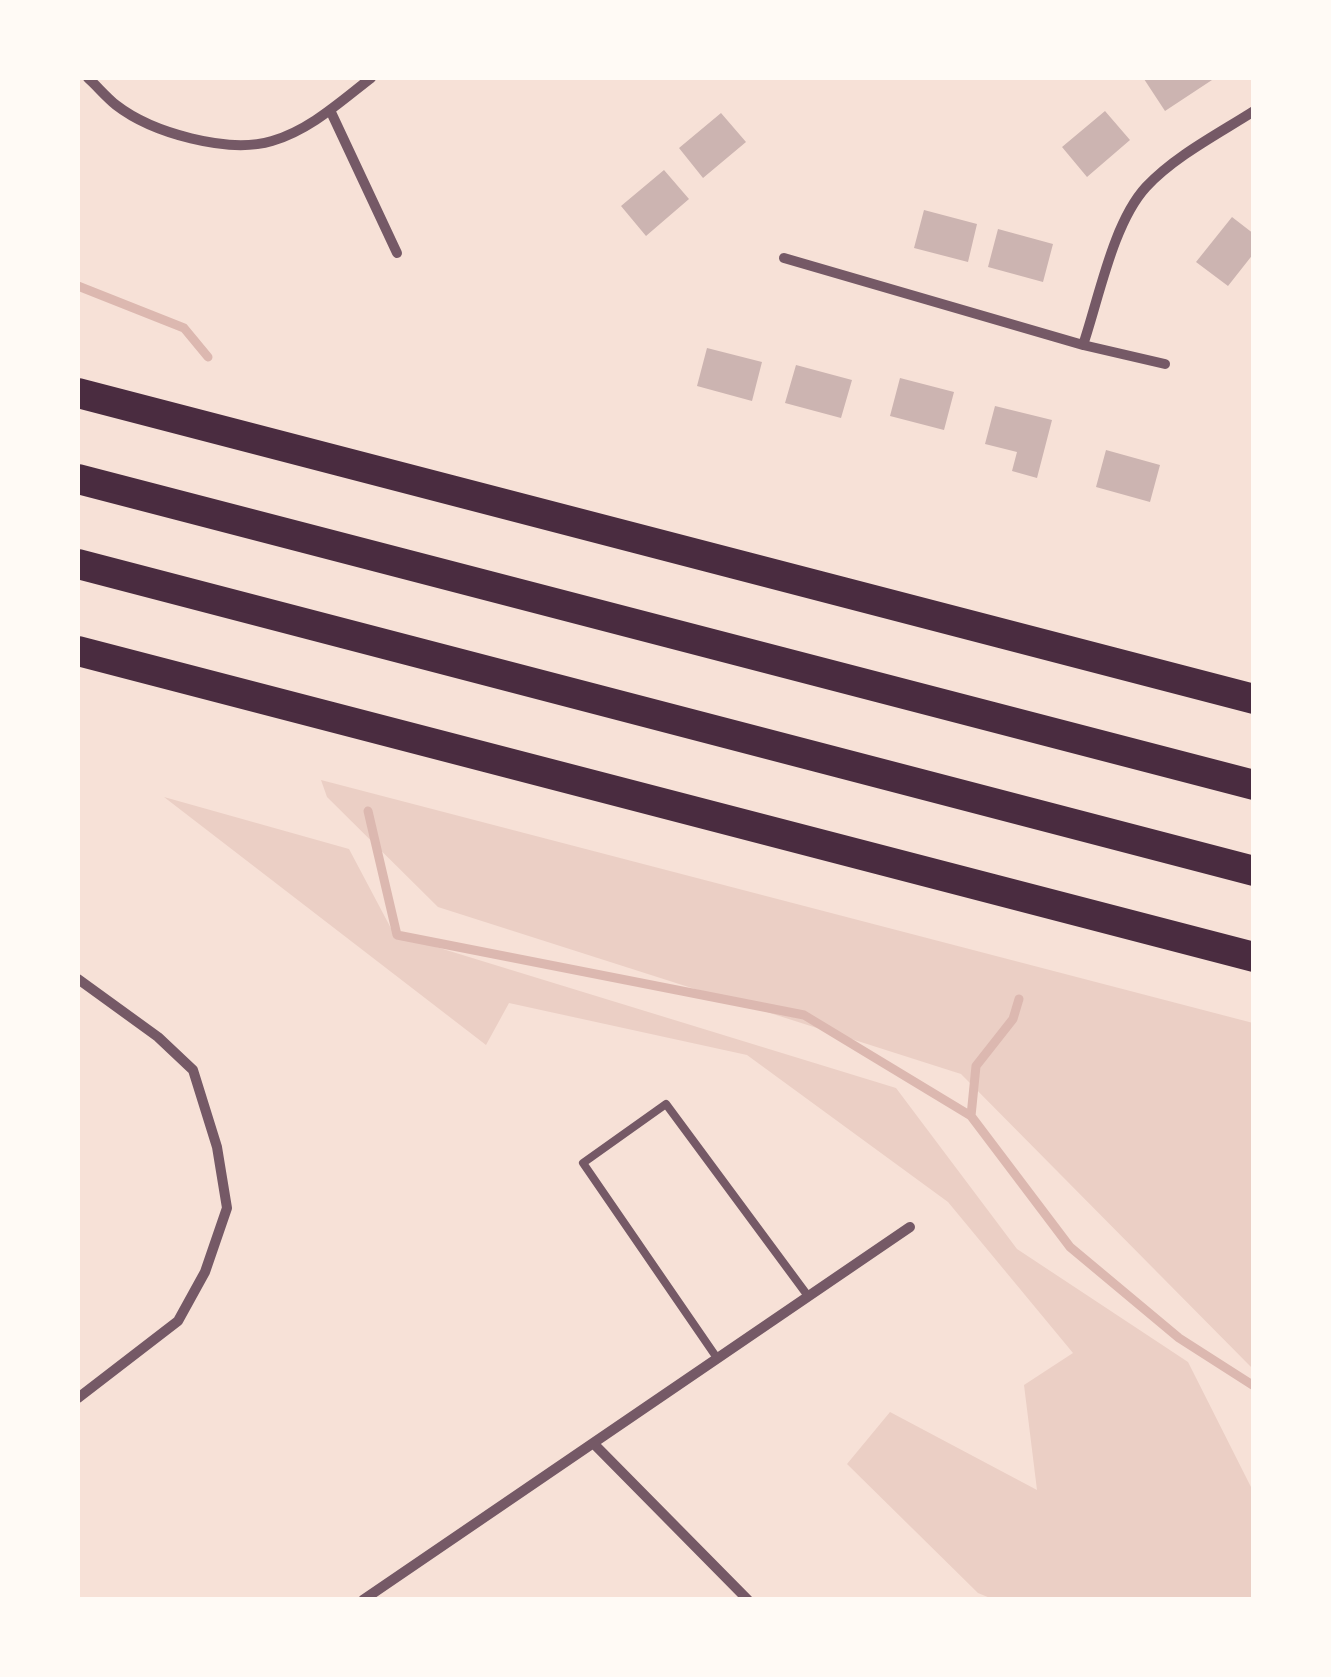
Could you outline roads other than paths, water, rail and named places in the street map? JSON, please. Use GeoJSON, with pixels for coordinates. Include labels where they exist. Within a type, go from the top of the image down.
{"type":"FeatureCollection","features":[{"type":"Feature","properties":{"kind":"highway"},"geometry":{"type":"LineString","coordinates":[[78,393],[1254,699]]}},
{"type":"Feature","properties":{"kind":"highway"},"geometry":{"type":"LineString","coordinates":[[78,479],[1254,785]]}},
{"type":"Feature","properties":{"kind":"highway"},"geometry":{"type":"LineString","coordinates":[[78,564],[1254,871]]}},
{"type":"Feature","properties":{"kind":"highway"},"geometry":{"type":"LineString","coordinates":[[78,651],[1254,957]]}},
{"type":"Feature","properties":{"kind":"street"},"geometry":{"type":"LineString","coordinates":[[88,78],[118,106],[176,135],[222,144],[271,142],[330,110],[371,78]]}},
{"type":"Feature","properties":{"kind":"street"},"geometry":{"type":"LineString","coordinates":[[330,110],[397,253]]}},
{"type":"Feature","properties":{"kind":"street"},"geometry":{"type":"LineString","coordinates":[[1083,344],[1122,226],[1145,188],[1182,158],[1254,111]]}},
{"type":"Feature","properties":{"kind":"street"},"geometry":{"type":"LineString","coordinates":[[784,258],[1165,364]]}},
{"type":"Feature","properties":{"kind":"street"},"geometry":{"type":"LineString","coordinates":[[78,979],[158,1037],[193,1070],[217,1147],[227,1208],[205,1272],[178,1321],[78,1398]]}},
{"type":"Feature","properties":{"kind":"street"},"geometry":{"type":"LineString","coordinates":[[363,1600],[382,1594],[593,1443],[910,1227]]}},
{"type":"Feature","properties":{"kind":"street"},"geometry":{"type":"LineString","coordinates":[[593,1443],[748,1600]]}},
{"type":"Feature","properties":{"kind":"lane"},"geometry":{"type":"LineString","coordinates":[[717,1358],[582,1163],[666,1104],[808,1296]]}},
{"type":"Feature","properties":{"kind":"waterway"},"geometry":{"type":"LineString","coordinates":[[78,286],[184,328],[208,357]]}},
{"type":"Feature","properties":{"kind":"waterway"},"geometry":{"type":"LineString","coordinates":[[368,811],[397,935],[804,1015],[971,1116],[1070,1247],[1179,1338],[1254,1386]]}},
{"type":"Feature","properties":{"kind":"waterway"},"geometry":{"type":"LineString","coordinates":[[971,1116],[976,1066],[1013,1019],[1019,999]]}}]}
